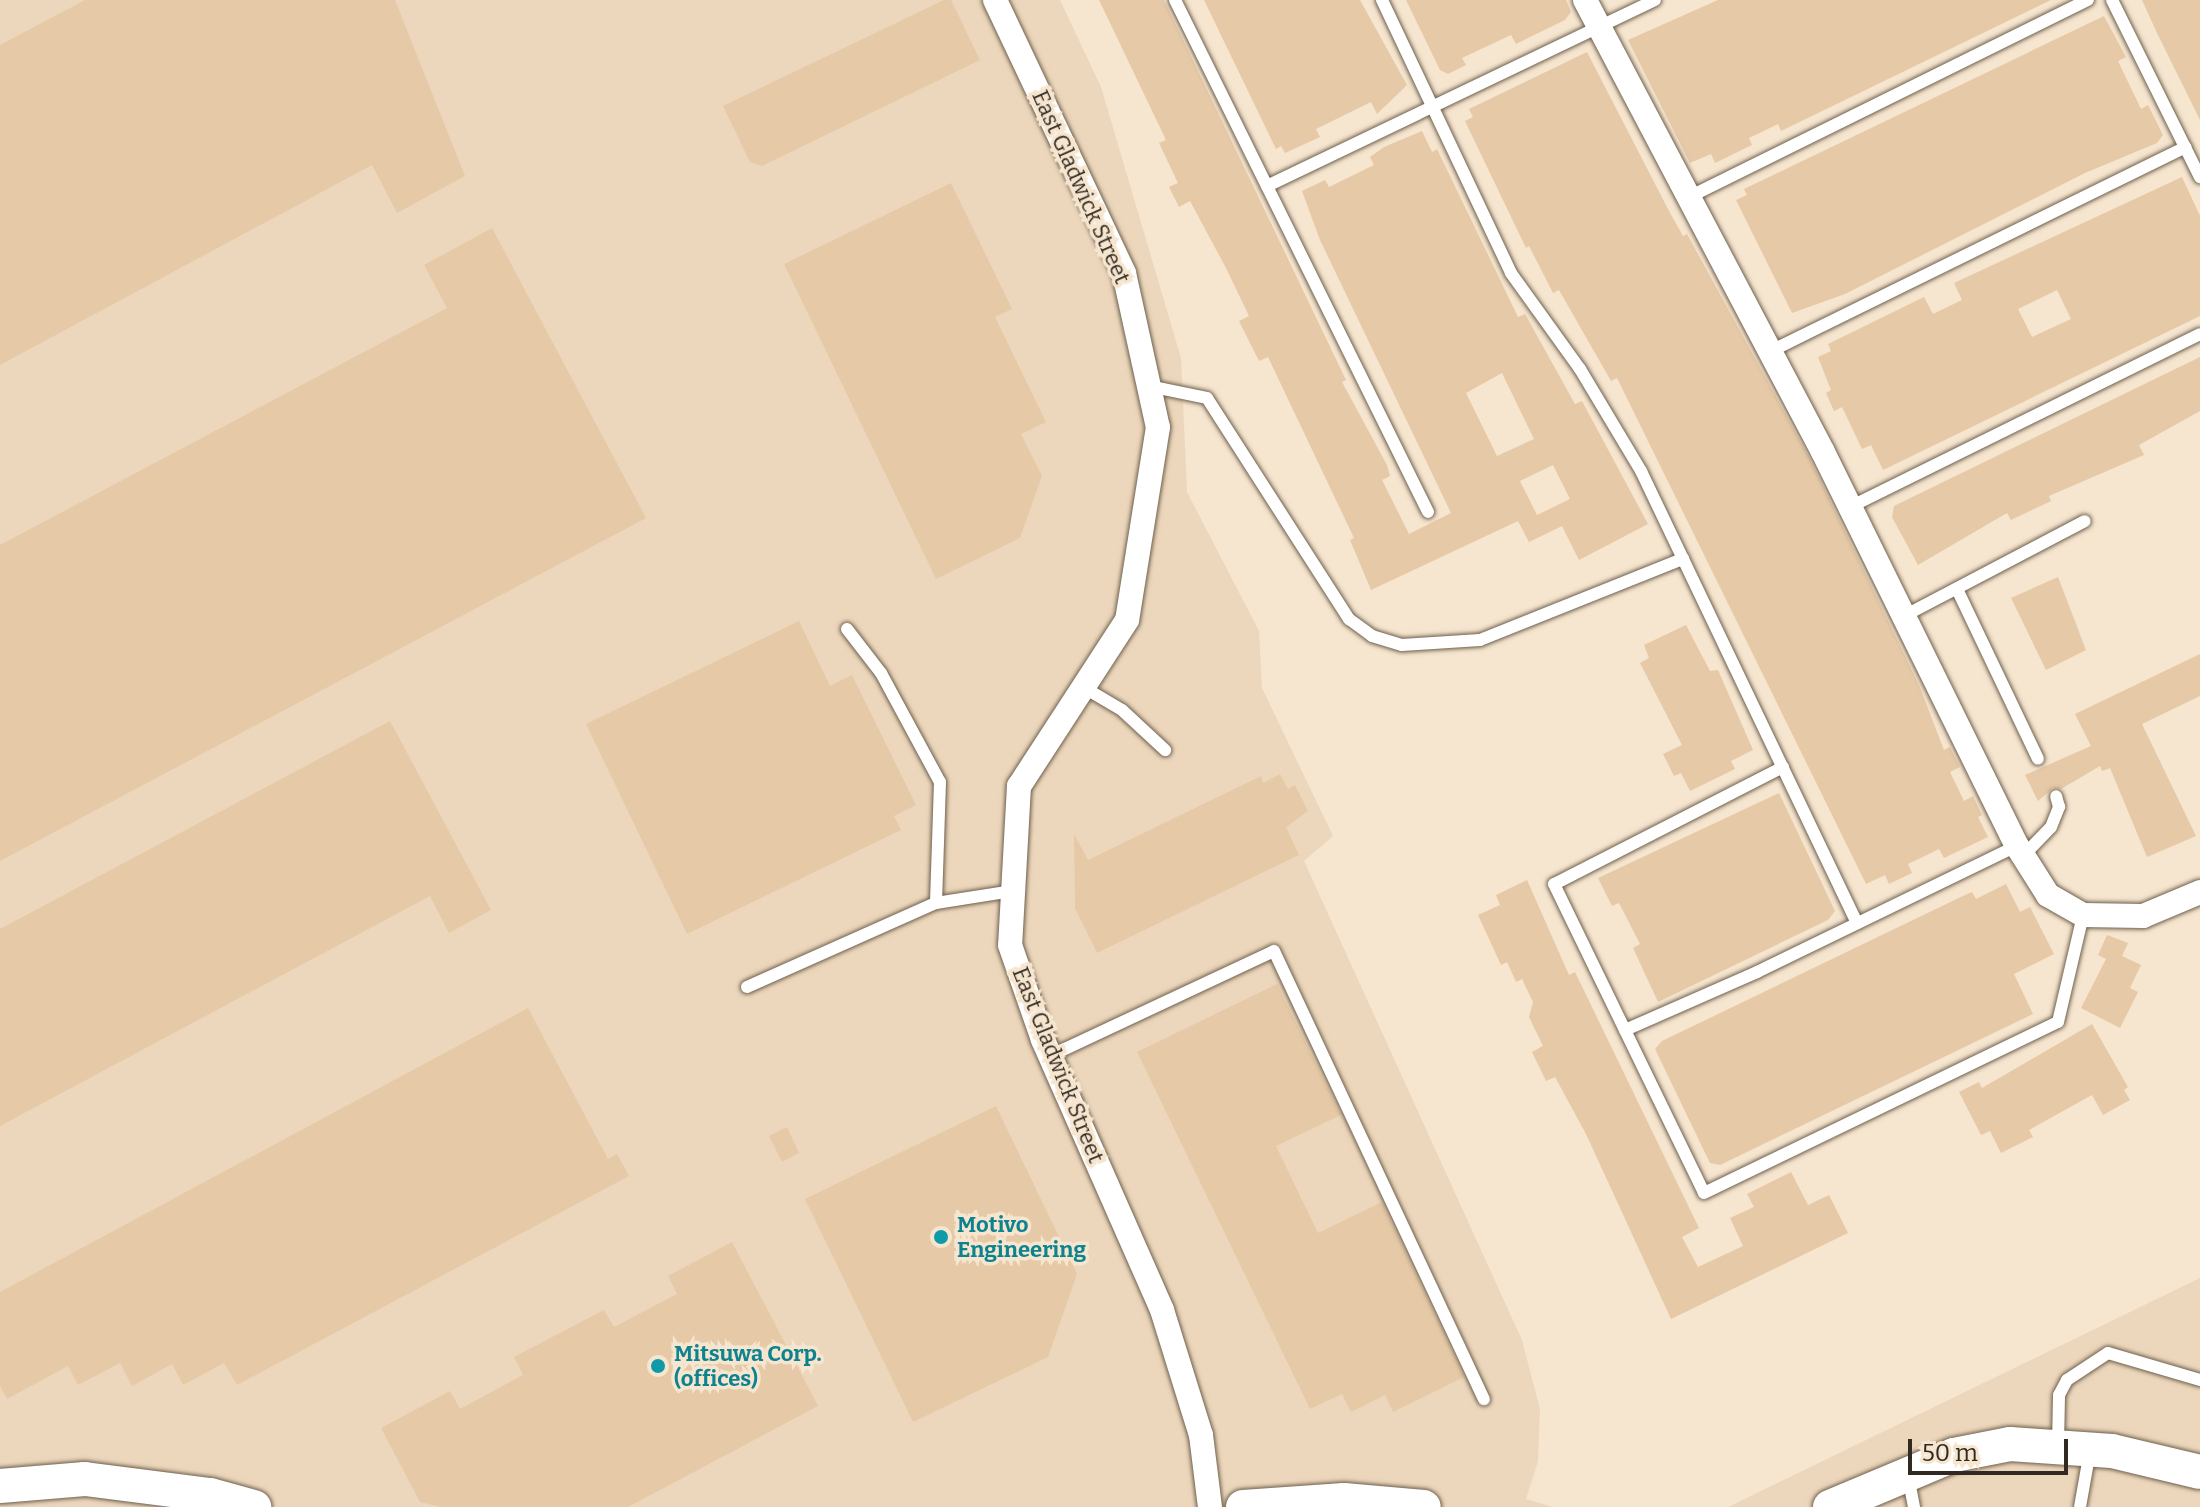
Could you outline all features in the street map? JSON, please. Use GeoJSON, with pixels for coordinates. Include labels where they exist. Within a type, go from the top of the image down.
{"type":"FeatureCollection","features":[{"type":"Feature","properties":{"kind":"street","name":"East Gladwick Street"},"geometry":{"type":"LineString","coordinates":[[995,0],[1124,273],[1158,427],[1127,620],[1019,786],[1010,945],[1050,1056],[1162,1310],[1201,1435],[1210,1507]]}},
{"type":"Feature","properties":{"kind":"street"},"geometry":{"type":"LineString","coordinates":[[1585,0],[1771,351],[2020,851],[2048,895],[2083,915],[2143,916],[2200,892]]}},
{"type":"Feature","properties":{"kind":"street"},"geometry":{"type":"LineString","coordinates":[[1830,1507],[1907,1473],[1982,1449],[2074,1446],[2200,1472]]}},
{"type":"Feature","properties":{"kind":"street"},"geometry":{"type":"LineString","coordinates":[[0,1486],[85,1479],[210,1495],[254,1507]]}},
{"type":"Feature","properties":{"kind":"street"},"geometry":{"type":"LineString","coordinates":[[1243,1507],[1405,1505]]}},
{"type":"Feature","properties":{"kind":"lane"},"geometry":{"type":"LineString","coordinates":[[1175,0],[1428,512]]}},
{"type":"Feature","properties":{"kind":"lane"},"geometry":{"type":"LineString","coordinates":[[1382,0],[1511,273],[1595,394],[1641,471],[1857,923]]}},
{"type":"Feature","properties":{"kind":"lane"},"geometry":{"type":"LineString","coordinates":[[1267,186],[1655,0]]}},
{"type":"Feature","properties":{"kind":"lane"},"geometry":{"type":"LineString","coordinates":[[1689,197],[2088,0]]}},
{"type":"Feature","properties":{"kind":"lane"},"geometry":{"type":"LineString","coordinates":[[2112,0],[2200,177]]}},
{"type":"Feature","properties":{"kind":"lane"},"geometry":{"type":"LineString","coordinates":[[1771,351],[2185,147]]}},
{"type":"Feature","properties":{"kind":"lane"},"geometry":{"type":"LineString","coordinates":[[1850,507],[2200,334]]}},
{"type":"Feature","properties":{"kind":"lane"},"geometry":{"type":"LineString","coordinates":[[1149,386],[1207,398],[1349,619],[1372,636],[1402,645],[1480,640],[1683,559]]}},
{"type":"Feature","properties":{"kind":"lane"},"geometry":{"type":"LineString","coordinates":[[1904,616],[2085,521]]}},
{"type":"Feature","properties":{"kind":"lane"},"geometry":{"type":"LineString","coordinates":[[1957,589],[2038,759]]}},
{"type":"Feature","properties":{"kind":"lane"},"geometry":{"type":"LineString","coordinates":[[847,629],[881,673],[940,782],[936,903]]}},
{"type":"Feature","properties":{"kind":"lane"},"geometry":{"type":"LineString","coordinates":[[1083,687],[1122,710],[1165,750]]}},
{"type":"Feature","properties":{"kind":"lane"},"geometry":{"type":"LineString","coordinates":[[1783,767],[1554,884],[1704,1193],[2058,1022],[2083,915]]}},
{"type":"Feature","properties":{"kind":"lane"},"geometry":{"type":"LineString","coordinates":[[1625,1030],[2020,851],[2051,827],[2059,807],[2056,796]]}},
{"type":"Feature","properties":{"kind":"lane"},"geometry":{"type":"LineString","coordinates":[[747,987],[936,903],[1013,891]]}},
{"type":"Feature","properties":{"kind":"lane"},"geometry":{"type":"LineString","coordinates":[[1050,1056],[1274,951],[1484,1399]]}},
{"type":"Feature","properties":{"kind":"lane"},"geometry":{"type":"LineString","coordinates":[[2080,1507],[2074,1446],[2059,1395],[2067,1380],[2108,1353],[2200,1380]]}},
{"type":"Feature","properties":{"kind":"lane"},"geometry":{"type":"LineString","coordinates":[[1907,1473],[1914,1507]]}},
{"type":"Feature","properties":{"kind":"shaded area"},"geometry":{"type":"Polygon","coordinates":[[[0,0],[1060,0],[1101,87],[1181,358],[1187,492],[1259,631],[1262,688],[1333,836],[1304,861],[1522,1340],[1540,1409],[1538,1461],[1526,1499],[1553,1507],[0,1507],[0,0]]]}},
{"type":"Feature","properties":{"kind":"shaded area"},"geometry":{"type":"Polygon","coordinates":[[[2200,1278],[2200,1507],[1728,1507],[2200,1278]]]}},
{"type":"Feature","properties":{"kind":"building"},"geometry":{"type":"Polygon","coordinates":[[[85,0],[395,0],[465,176],[397,213],[372,165],[0,365],[0,45],[85,0]]]}},
{"type":"Feature","properties":{"kind":"building"},"geometry":{"type":"Polygon","coordinates":[[[944,0],[951,0],[980,60],[762,166],[750,162],[723,106],[944,0]]]}},
{"type":"Feature","properties":{"kind":"building"},"geometry":{"type":"Polygon","coordinates":[[[1099,0],[1164,0],[1346,380],[1342,382],[1387,465],[1390,476],[1382,480],[1409,534],[1451,513],[1320,240],[1302,191],[1325,180],[1329,187],[1374,165],[1370,157],[1384,147],[1422,131],[1432,152],[1437,149],[1518,317],[1525,314],[1575,404],[1582,401],[1648,524],[1579,560],[1562,526],[1529,542],[1518,521],[1371,590],[1350,540],[1354,538],[1268,357],[1259,361],[1239,321],[1249,316],[1226,268],[1190,201],[1179,207],[1169,187],[1178,183],[1159,143],[1166,140],[1099,0]],[[1502,373],[1466,393],[1497,456],[1534,439],[1502,373]],[[1553,465],[1520,481],[1537,515],[1570,499],[1553,465]]]}},
{"type":"Feature","properties":{"kind":"building"},"geometry":{"type":"Polygon","coordinates":[[[1204,0],[1360,0],[1407,85],[1377,114],[1371,102],[1316,129],[1320,137],[1285,153],[1281,146],[1276,149],[1204,0]]]}},
{"type":"Feature","properties":{"kind":"building"},"geometry":{"type":"Polygon","coordinates":[[[1406,0],[1566,0],[1571,12],[1565,20],[1516,44],[1511,35],[1462,58],[1466,65],[1448,74],[1440,70],[1406,0]]]}},
{"type":"Feature","properties":{"kind":"building"},"geometry":{"type":"Polygon","coordinates":[[[1718,0],[2051,0],[1781,131],[1778,124],[1749,138],[1752,145],[1715,163],[1711,154],[1690,163],[1628,40],[1718,0]]]}},
{"type":"Feature","properties":{"kind":"building"},"geometry":{"type":"Polygon","coordinates":[[[2142,0],[2200,0],[2200,120],[2157,33],[2142,0]]]}},
{"type":"Feature","properties":{"kind":"building"},"geometry":{"type":"Polygon","coordinates":[[[2104,16],[2126,57],[2118,61],[2141,109],[2148,105],[2163,135],[2157,143],[2085,173],[1845,294],[1792,313],[1736,200],[1747,195],[1744,189],[2104,16]]]}},
{"type":"Feature","properties":{"kind":"building"},"geometry":{"type":"Polygon","coordinates":[[[1587,52],[1669,211],[1683,236],[1687,234],[1810,459],[1919,685],[1944,750],[1950,747],[1960,767],[1950,772],[1964,801],[1973,796],[1982,815],[1978,817],[1988,837],[1944,858],[1939,849],[1908,864],[1912,873],[1889,884],[1885,875],[1866,884],[1617,378],[1611,381],[1559,290],[1553,293],[1529,246],[1526,248],[1465,121],[1473,117],[1469,109],[1587,52]]]}},
{"type":"Feature","properties":{"kind":"building"},"geometry":{"type":"Polygon","coordinates":[[[2182,177],[2200,216],[2200,316],[1883,470],[1871,445],[1862,449],[1842,407],[1834,411],[1826,393],[1831,390],[1818,357],[1831,351],[1828,344],[1924,297],[1933,314],[1962,300],[1954,283],[2182,177]],[[2057,290],[2018,309],[2032,337],[2071,319],[2057,290]]]}},
{"type":"Feature","properties":{"kind":"building"},"geometry":{"type":"Polygon","coordinates":[[[951,183],[1012,309],[995,317],[1046,422],[1021,434],[1042,476],[1020,538],[936,579],[784,264],[951,183]]]}},
{"type":"Feature","properties":{"kind":"building"},"geometry":{"type":"Polygon","coordinates":[[[492,228],[646,518],[0,861],[0,545],[447,308],[424,265],[492,228]]]}},
{"type":"Feature","properties":{"kind":"building"},"geometry":{"type":"Polygon","coordinates":[[[2200,357],[2200,411],[2139,445],[2144,455],[2049,496],[2051,501],[2011,520],[2007,513],[1918,565],[1892,517],[1894,506],[2200,357]]]}},
{"type":"Feature","properties":{"kind":"building"},"geometry":{"type":"Polygon","coordinates":[[[2058,577],[2086,650],[2046,670],[2011,598],[2058,577]]]}},
{"type":"Feature","properties":{"kind":"building"},"geometry":{"type":"Polygon","coordinates":[[[799,621],[830,686],[852,675],[916,805],[894,816],[901,830],[687,934],[586,724],[799,621]]]}},
{"type":"Feature","properties":{"kind":"building"},"geometry":{"type":"Polygon","coordinates":[[[1686,625],[1710,671],[1718,670],[1753,750],[1731,761],[1735,769],[1690,791],[1681,773],[1674,776],[1663,754],[1682,745],[1640,663],[1649,658],[1644,645],[1686,625]]]}},
{"type":"Feature","properties":{"kind":"building"},"geometry":{"type":"Polygon","coordinates":[[[2200,654],[2200,696],[2142,724],[2196,836],[2147,857],[2110,768],[2102,771],[2100,766],[2061,789],[2053,788],[2038,801],[2025,775],[2091,746],[2075,714],[2200,654]]]}},
{"type":"Feature","properties":{"kind":"building"},"geometry":{"type":"Polygon","coordinates":[[[390,721],[491,910],[449,933],[430,896],[0,1126],[0,929],[390,721]]]}},
{"type":"Feature","properties":{"kind":"building"},"geometry":{"type":"Polygon","coordinates":[[[1280,774],[1288,789],[1295,785],[1308,811],[1286,827],[1299,855],[1097,953],[1075,908],[1074,834],[1088,860],[1261,776],[1263,783],[1280,774]]]}},
{"type":"Feature","properties":{"kind":"building"},"geometry":{"type":"Polygon","coordinates":[[[1779,793],[1835,911],[1828,920],[1658,1002],[1633,948],[1640,944],[1619,903],[1612,906],[1598,878],[1779,793]]]}},
{"type":"Feature","properties":{"kind":"building"},"geometry":{"type":"Polygon","coordinates":[[[1527,880],[1569,975],[1575,972],[1699,1228],[1682,1237],[1698,1267],[1743,1246],[1730,1218],[1754,1207],[1747,1194],[1791,1172],[1808,1205],[1829,1195],[1848,1233],[1671,1319],[1586,1134],[1555,1077],[1546,1081],[1532,1052],[1543,1046],[1529,1017],[1533,1002],[1522,979],[1516,982],[1507,962],[1501,965],[1478,915],[1500,905],[1496,895],[1527,880]]]}},
{"type":"Feature","properties":{"kind":"building"},"geometry":{"type":"Polygon","coordinates":[[[2006,884],[2020,912],[2030,907],[2054,954],[2014,974],[2033,1014],[1720,1165],[1710,1163],[1655,1049],[1662,1041],[1965,895],[1972,892],[1976,899],[2006,884]]]}},
{"type":"Feature","properties":{"kind":"building"},"geometry":{"type":"Polygon","coordinates":[[[2107,935],[2128,943],[2122,956],[2141,965],[2130,988],[2138,992],[2120,1028],[2081,1008],[2106,959],[2098,955],[2107,935]]]}},
{"type":"Feature","properties":{"kind":"building"},"geometry":{"type":"Polygon","coordinates":[[[1277,984],[1341,1115],[1276,1146],[1318,1233],[1382,1202],[1464,1377],[1393,1412],[1385,1395],[1351,1412],[1342,1394],[1310,1409],[1137,1052],[1277,984]]]}},
{"type":"Feature","properties":{"kind":"building"},"geometry":{"type":"Polygon","coordinates":[[[528,1008],[608,1159],[617,1154],[629,1176],[237,1385],[224,1363],[183,1385],[172,1364],[132,1386],[120,1363],[78,1385],[68,1366],[7,1399],[0,1386],[0,1292],[528,1008]]]}},
{"type":"Feature","properties":{"kind":"building"},"geometry":{"type":"Polygon","coordinates":[[[2092,1024],[2128,1087],[2124,1090],[2130,1100],[2103,1115],[2092,1095],[2029,1130],[2033,1137],[2001,1153],[1990,1131],[1981,1135],[1959,1092],[1979,1082],[1982,1088],[2092,1024]]]}},
{"type":"Feature","properties":{"kind":"building","name":"Motivo Engineering"},"geometry":{"type":"Polygon","coordinates":[[[996,1106],[1077,1274],[1048,1357],[913,1422],[805,1199],[996,1106]]]}},
{"type":"Feature","properties":{"kind":"building"},"geometry":{"type":"Polygon","coordinates":[[[787,1127],[799,1153],[782,1162],[769,1136],[787,1127]]]}},
{"type":"Feature","properties":{"kind":"building","name":"Mitsuwa Corp. (offices)"},"geometry":{"type":"Polygon","coordinates":[[[732,1242],[818,1406],[628,1507],[441,1507],[420,1502],[381,1428],[450,1391],[460,1409],[523,1375],[514,1357],[604,1310],[614,1327],[677,1294],[668,1276],[732,1242]]]}},
{"type":"Feature","properties":{"kind":"place","name":"Motivo Engineering"},"geometry":{"type":"Point","coordinates":[941,1237]}},
{"type":"Feature","properties":{"kind":"place","name":"Mitsuwa Corp. (offices)"},"geometry":{"type":"Point","coordinates":[658,1366]}}]}
